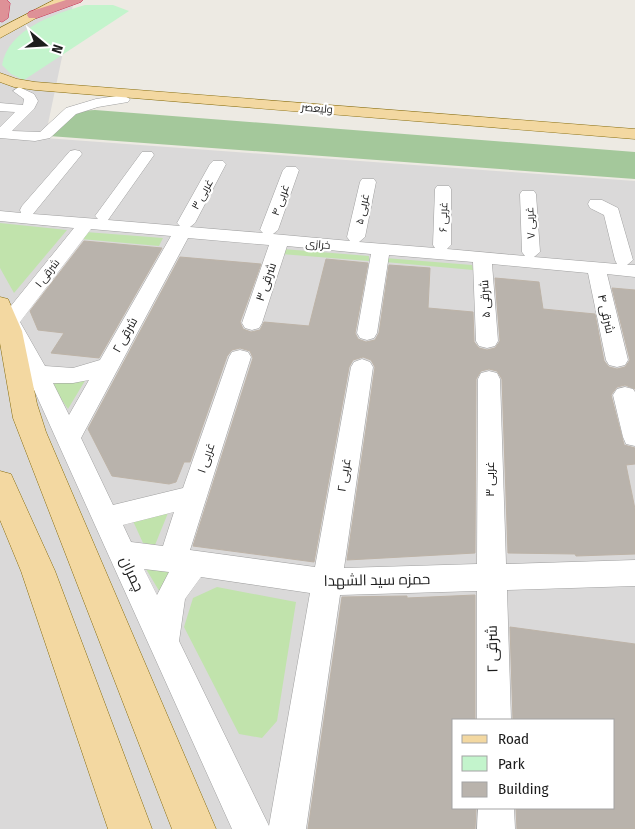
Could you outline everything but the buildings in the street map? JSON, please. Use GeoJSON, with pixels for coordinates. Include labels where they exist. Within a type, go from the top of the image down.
{"type":"FeatureCollection","features":[{"type":"Feature","properties":{"kind":"highway"},"geometry":{"type":"LineString","coordinates":[[33,15],[77,0]]}},
{"type":"Feature","properties":{"kind":"highway"},"geometry":{"type":"LineString","coordinates":[[0,1],[4,3],[5,8],[1,18]]}},
{"type":"Feature","properties":{"kind":"main road"},"geometry":{"type":"LineString","coordinates":[[1,18],[44,0]]}},
{"type":"Feature","properties":{"kind":"main road"},"geometry":{"type":"LineString","coordinates":[[0,34],[63,0]]}},
{"type":"Feature","properties":{"kind":"main road","name":"ولیعصر"},"geometry":{"type":"LineString","coordinates":[[0,77],[14,83],[35,86],[635,134]]}},
{"type":"Feature","properties":{"kind":"main road","name":"ولیعصر"},"geometry":{"type":"LineString","coordinates":[[0,90],[635,140]]}},
{"type":"Feature","properties":{"kind":"main road"},"geometry":{"type":"LineString","coordinates":[[4,313],[27,417],[72,524],[144,712],[194,829]]}},
{"type":"Feature","properties":{"kind":"main road"},"geometry":{"type":"LineString","coordinates":[[4,497],[38,570],[130,829]]}},
{"type":"Feature","properties":{"kind":"street"},"geometry":{"type":"LineString","coordinates":[[19,91],[31,101],[29,124]]}},
{"type":"Feature","properties":{"kind":"street"},"geometry":{"type":"LineString","coordinates":[[0,106],[29,124],[82,107],[123,99]]}},
{"type":"Feature","properties":{"kind":"street"},"geometry":{"type":"LineString","coordinates":[[28,210],[75,154]]}},
{"type":"Feature","properties":{"kind":"street"},"geometry":{"type":"LineString","coordinates":[[104,216],[147,155]]}},
{"type":"Feature","properties":{"kind":"street","name":"۳ غربی"},"geometry":{"type":"LineString","coordinates":[[184,228],[218,164]]}},
{"type":"Feature","properties":{"kind":"street","name":"۴ غربی"},"geometry":{"type":"LineString","coordinates":[[274,235],[291,170]]}},
{"type":"Feature","properties":{"kind":"street","name":"۵ غربی"},"geometry":{"type":"LineString","coordinates":[[356,237],[368,182]]}},
{"type":"Feature","properties":{"kind":"street","name":"۶ غربی"},"geometry":{"type":"LineString","coordinates":[[436,247],[444,189]]}},
{"type":"Feature","properties":{"kind":"street","name":"۷ غربی"},"geometry":{"type":"LineString","coordinates":[[528,194],[531,252]]}},
{"type":"Feature","properties":{"kind":"street"},"geometry":{"type":"LineString","coordinates":[[596,204],[612,212],[631,264]]}},
{"type":"Feature","properties":{"kind":"street","name":"خرازی"},"geometry":{"type":"LineString","coordinates":[[0,207],[104,216],[184,228]]}},
{"type":"Feature","properties":{"kind":"street","name":"خرازی"},"geometry":{"type":"LineString","coordinates":[[0,216],[86,224],[184,228],[274,235],[381,249],[436,247],[482,258],[596,268],[631,264]]}},
{"type":"Feature","properties":{"kind":"street","name":"۱ شرقی"},"geometry":{"type":"LineString","coordinates":[[4,313],[86,224]]}},
{"type":"Feature","properties":{"kind":"street","name":"۲ شرقی"},"geometry":{"type":"LineString","coordinates":[[68,439],[184,228]]}},
{"type":"Feature","properties":{"kind":"street","name":"خرازی"},"geometry":{"type":"LineString","coordinates":[[274,235],[356,237],[436,247],[531,252],[631,264]]}},
{"type":"Feature","properties":{"kind":"street","name":"۳ شرقی"},"geometry":{"type":"LineString","coordinates":[[252,323],[274,235]]}},
{"type":"Feature","properties":{"kind":"street"},"geometry":{"type":"LineString","coordinates":[[367,333],[381,249]]}},
{"type":"Feature","properties":{"kind":"street","name":"۵ شرقی"},"geometry":{"type":"LineString","coordinates":[[482,258],[487,341]]}},
{"type":"Feature","properties":{"kind":"street","name":"۴ شرقی"},"geometry":{"type":"LineString","coordinates":[[596,268],[617,360]]}},
{"type":"Feature","properties":{"kind":"street","name":"چمران"},"geometry":{"type":"LineString","coordinates":[[4,313],[37,372],[251,829]]}},
{"type":"Feature","properties":{"kind":"street","name":"۱ غربی"},"geometry":{"type":"LineString","coordinates":[[183,562],[192,497],[240,358]]}},
{"type":"Feature","properties":{"kind":"street"},"geometry":{"type":"LineString","coordinates":[[37,372],[63,378],[92,373],[109,365]]}},
{"type":"Feature","properties":{"kind":"street","name":"۲ غربی"},"geometry":{"type":"LineString","coordinates":[[287,829],[362,367]]}},
{"type":"Feature","properties":{"kind":"street","name":"۳ غربی"},"geometry":{"type":"LineString","coordinates":[[489,379],[490,578]]}},
{"type":"Feature","properties":{"kind":"street"},"geometry":{"type":"LineString","coordinates":[[625,395],[635,437]]}},
{"type":"Feature","properties":{"kind":"street"},"geometry":{"type":"LineString","coordinates":[[105,518],[192,497]]}},
{"type":"Feature","properties":{"kind":"street","name":"حمزه سید الشهدا"},"geometry":{"type":"LineString","coordinates":[[122,552],[326,582],[635,573]]}},
{"type":"Feature","properties":{"kind":"street"},"geometry":{"type":"LineString","coordinates":[[164,644],[166,610],[183,562]]}},
{"type":"Feature","properties":{"kind":"street","name":"۲ شرقی"},"geometry":{"type":"LineString","coordinates":[[490,578],[494,719]]}},
{"type":"Feature","properties":{"kind":"street"},"geometry":{"type":"LineString","coordinates":[[496,809],[496,829]]}},
{"type":"Feature","properties":{"kind":"shaded area"},"geometry":{"type":"Polygon","coordinates":[[[0,0],[74,0],[45,138],[635,181],[635,829],[0,829],[0,0]]]}},
{"type":"Feature","properties":{"kind":"green space"},"geometry":{"type":"Polygon","coordinates":[[[85,5],[113,5],[129,11],[24,80],[11,74],[2,65],[6,52],[13,42],[34,25],[47,18],[85,5]]]}},
{"type":"Feature","properties":{"kind":"green space"},"geometry":{"type":"Polygon","coordinates":[[[95,110],[635,152],[635,179],[49,136],[79,111],[95,110]]]}},
{"type":"Feature","properties":{"kind":"green space"},"geometry":{"type":"Polygon","coordinates":[[[0,223],[67,230],[14,293],[0,268],[0,223]]]}},
{"type":"Feature","properties":{"kind":"green space"},"geometry":{"type":"Polygon","coordinates":[[[86,232],[163,238],[159,246],[81,239],[86,232]]]}},
{"type":"Feature","properties":{"kind":"green space"},"geometry":{"type":"Polygon","coordinates":[[[283,249],[369,256],[369,261],[281,254],[283,249]]]}},
{"type":"Feature","properties":{"kind":"green space"},"geometry":{"type":"Polygon","coordinates":[[[385,258],[472,265],[473,270],[385,262],[385,258]]]}},
{"type":"Feature","properties":{"kind":"green space"},"geometry":{"type":"Polygon","coordinates":[[[86,379],[68,409],[51,384],[86,379]]]}},
{"type":"Feature","properties":{"kind":"green space"},"geometry":{"type":"Polygon","coordinates":[[[168,513],[155,545],[143,543],[133,521],[168,513]]]}},
{"type":"Feature","properties":{"kind":"green space"},"geometry":{"type":"Polygon","coordinates":[[[143,564],[177,572],[161,594],[143,564]]]}},
{"type":"Feature","properties":{"kind":"green space"},"geometry":{"type":"Polygon","coordinates":[[[217,587],[296,602],[277,721],[262,738],[239,734],[184,627],[193,598],[217,587]]]}}]}
